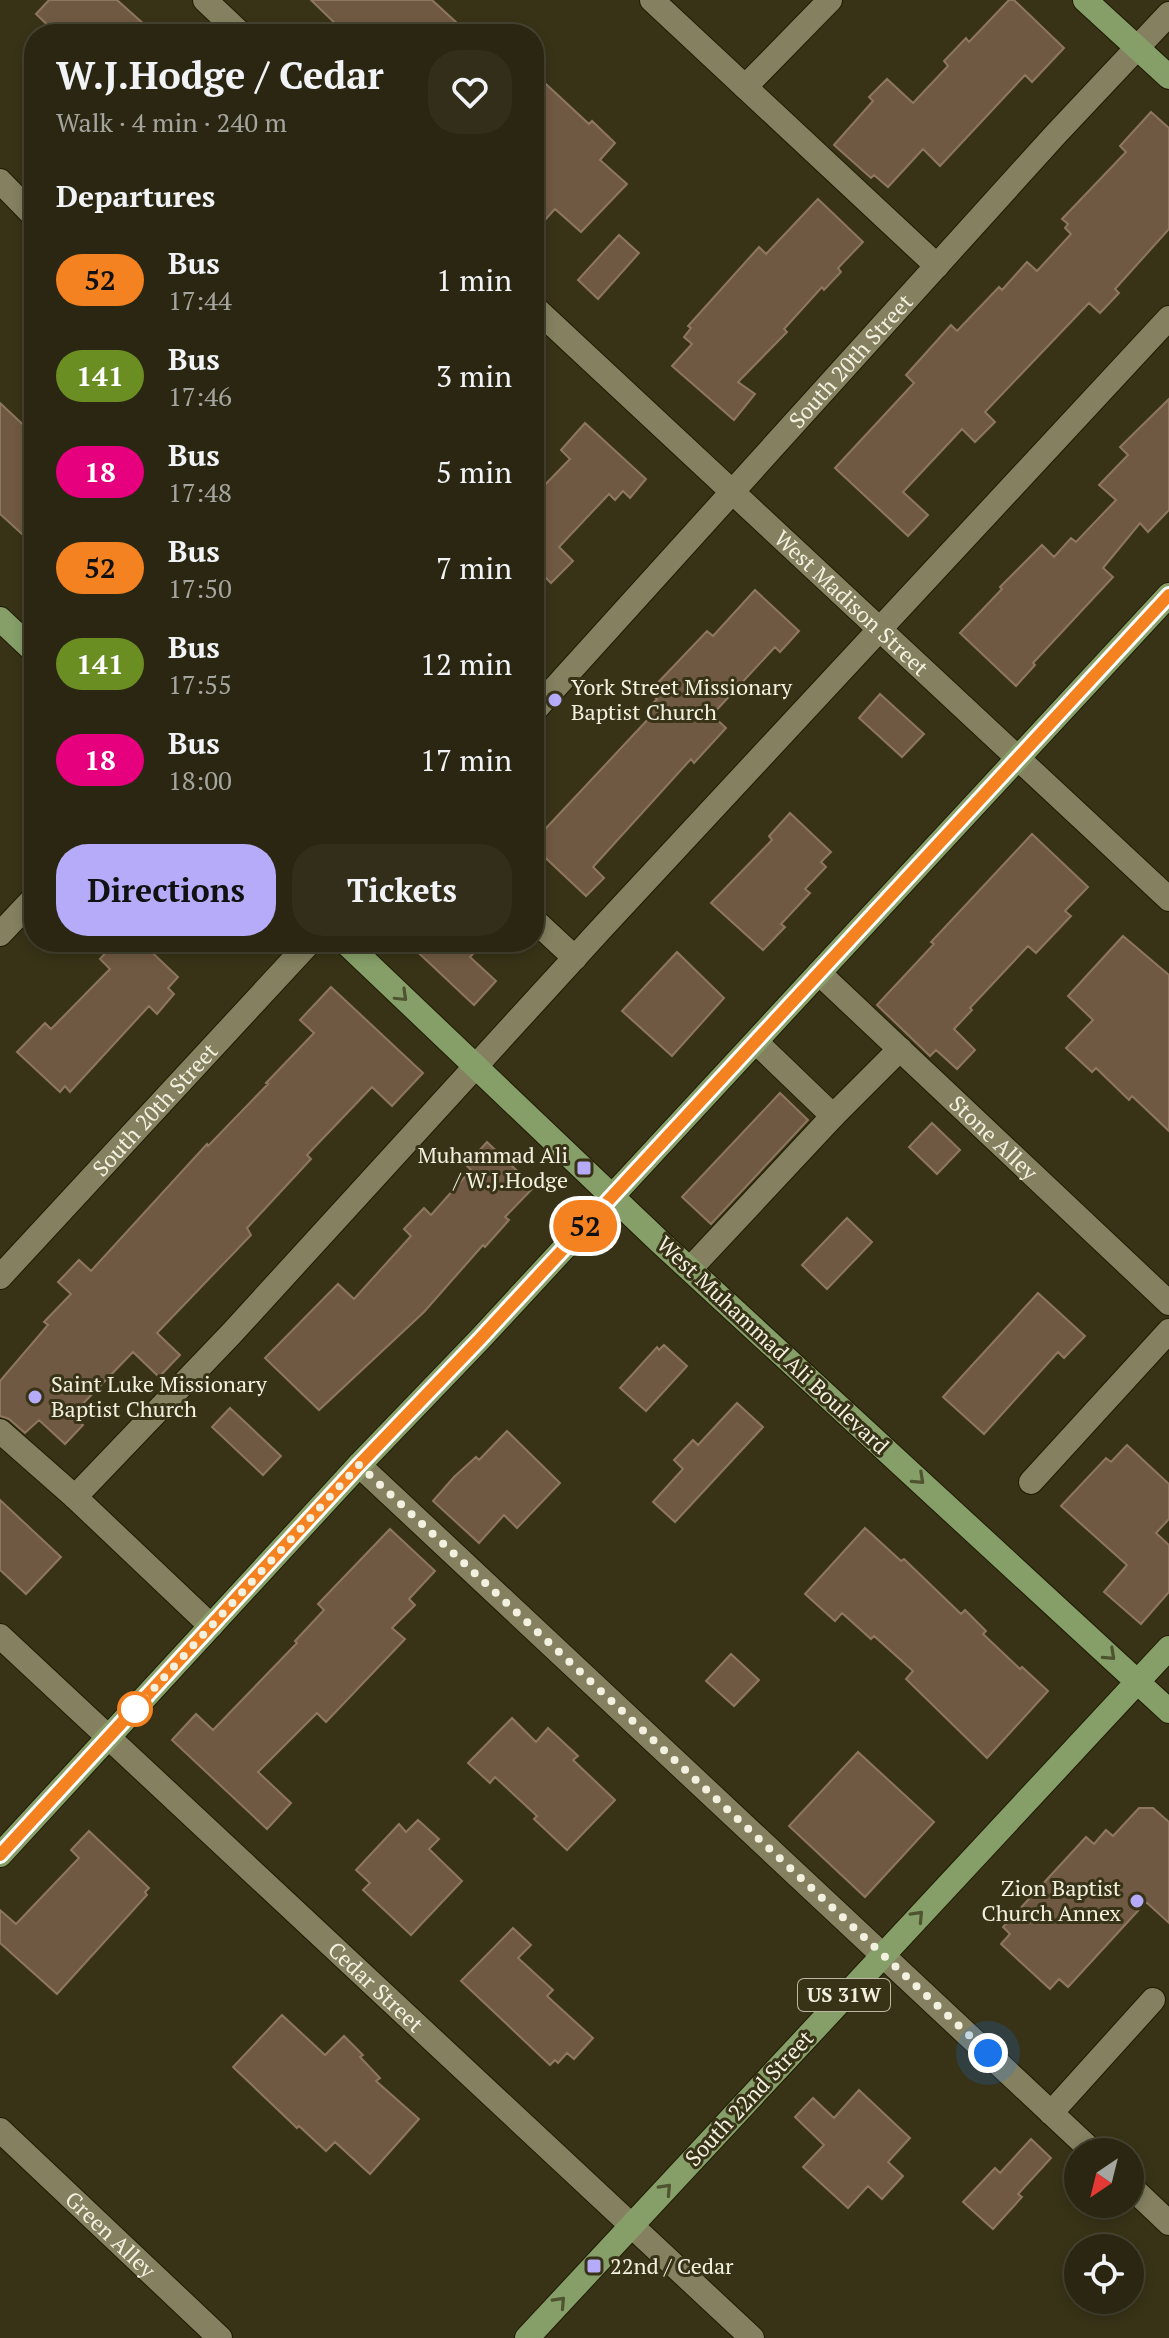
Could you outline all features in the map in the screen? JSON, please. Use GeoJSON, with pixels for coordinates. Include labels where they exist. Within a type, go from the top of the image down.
{"type":"FeatureCollection","features":[{"type":"Feature","properties":{"kind":"main road"},"geometry":{"type":"LineString","coordinates":[[1085,0],[1169,77]]}},
{"type":"Feature","properties":{"kind":"main road"},"geometry":{"type":"LineString","coordinates":[[0,1855],[1169,595]]}},
{"type":"Feature","properties":{"kind":"main road"},"geometry":{"type":"LineString","coordinates":[[0,619],[24,642]]}},
{"type":"Feature","properties":{"kind":"main road","name":"West Muhammad Ali Boulevard"},"geometry":{"type":"LineString","coordinates":[[355,952],[690,1269],[1169,1711]]}},
{"type":"Feature","properties":{"kind":"main road","name":"South 22nd Street"},"geometry":{"type":"LineString","coordinates":[[527,2338],[1169,1648]]}},
{"type":"Feature","properties":{"kind":"street"},"geometry":{"type":"LineString","coordinates":[[205,0],[230,24]]}},
{"type":"Feature","properties":{"kind":"street"},"geometry":{"type":"LineString","coordinates":[[652,0],[937,266]]}},
{"type":"Feature","properties":{"kind":"street"},"geometry":{"type":"LineString","coordinates":[[745,87],[830,0]]}},
{"type":"Feature","properties":{"kind":"street","name":"South 20th Street"},"geometry":{"type":"LineString","coordinates":[[544,700],[1169,14]]}},
{"type":"Feature","properties":{"kind":"street"},"geometry":{"type":"LineString","coordinates":[[0,181],[24,206]]}},
{"type":"Feature","properties":{"kind":"street"},"geometry":{"type":"LineString","coordinates":[[75,1497],[232,1333],[475,1066],[1169,318]]}},
{"type":"Feature","properties":{"kind":"street","name":"West Madison Street"},"geometry":{"type":"LineString","coordinates":[[544,321],[1169,899]]}},
{"type":"Feature","properties":{"kind":"street"},"geometry":{"type":"LineString","coordinates":[[0,934],[24,909]]}},
{"type":"Feature","properties":{"kind":"street"},"geometry":{"type":"LineString","coordinates":[[544,929],[575,958]]}},
{"type":"Feature","properties":{"kind":"street","name":"South 20th Street"},"geometry":{"type":"LineString","coordinates":[[0,1277],[301,952]]}},
{"type":"Feature","properties":{"kind":"street","name":"Stone Alley"},"geometry":{"type":"LineString","coordinates":[[819,973],[1169,1303]]}},
{"type":"Feature","properties":{"kind":"street"},"geometry":{"type":"LineString","coordinates":[[756,1042],[833,1116]]}},
{"type":"Feature","properties":{"kind":"street"},"geometry":{"type":"LineString","coordinates":[[690,1269],[900,1049]]}},
{"type":"Feature","properties":{"kind":"street"},"geometry":{"type":"LineString","coordinates":[[1031,1482],[1169,1331]]}},
{"type":"Feature","properties":{"kind":"street"},"geometry":{"type":"LineString","coordinates":[[0,1431],[75,1497],[211,1626]]}},
{"type":"Feature","properties":{"kind":"street"},"geometry":{"type":"LineString","coordinates":[[359,1465],[1078,2138]]}},
{"type":"Feature","properties":{"kind":"street","name":"Cedar Street"},"geometry":{"type":"LineString","coordinates":[[0,1636],[752,2338]]}},
{"type":"Feature","properties":{"kind":"street"},"geometry":{"type":"LineString","coordinates":[[1051,2113],[1153,2000]]}},
{"type":"Feature","properties":{"kind":"street","name":"Green Alley"},"geometry":{"type":"LineString","coordinates":[[0,2130],[220,2338]]}},
{"type":"Feature","properties":{"kind":"street"},"geometry":{"type":"LineString","coordinates":[[1144,2199],[1169,2223]]}},
{"type":"Feature","properties":{"kind":"building"},"geometry":{"type":"Polygon","coordinates":[[[49,0],[117,0],[144,24],[46,24],[36,14],[49,0]]]}},
{"type":"Feature","properties":{"kind":"building"},"geometry":{"type":"Polygon","coordinates":[[[311,0],[432,0],[458,24],[336,24],[311,0]]]}},
{"type":"Feature","properties":{"kind":"building"},"geometry":{"type":"Polygon","coordinates":[[[1009,0],[1014,0],[1064,48],[1032,82],[1025,75],[940,166],[923,149],[888,187],[874,175],[871,178],[834,145],[873,101],[869,97],[887,79],[913,103],[948,66],[944,61],[966,38],[969,42],[1009,0]]]}},
{"type":"Feature","properties":{"kind":"building"},"geometry":{"type":"Polygon","coordinates":[[[544,82],[589,124],[592,121],[615,143],[600,160],[627,184],[581,232],[555,209],[544,221],[544,82]]]}},
{"type":"Feature","properties":{"kind":"building"},"geometry":{"type":"Polygon","coordinates":[[[1151,112],[1169,128],[1169,229],[1115,289],[1119,293],[1100,313],[1089,303],[985,412],[995,422],[975,442],[962,429],[903,492],[928,515],[908,536],[835,468],[914,383],[906,375],[951,325],[957,331],[1027,262],[1037,271],[1071,234],[1065,228],[1068,224],[1062,219],[1126,152],[1120,146],[1151,112]]]}},
{"type":"Feature","properties":{"kind":"building"},"geometry":{"type":"Polygon","coordinates":[[[818,199],[863,242],[838,268],[841,272],[824,290],[822,287],[784,329],[787,332],[738,382],[755,394],[734,420],[672,366],[692,344],[684,337],[691,328],[688,326],[759,247],[766,254],[818,199]]]}},
{"type":"Feature","properties":{"kind":"building"},"geometry":{"type":"Polygon","coordinates":[[[619,235],[639,253],[598,299],[578,280],[619,235]]]}},
{"type":"Feature","properties":{"kind":"building"},"geometry":{"type":"Polygon","coordinates":[[[1169,399],[1169,510],[1148,532],[1140,523],[1103,568],[1113,577],[1033,663],[1035,665],[1016,686],[960,633],[1042,545],[1054,557],[1071,538],[1076,542],[1116,500],[1099,485],[1128,455],[1120,447],[1169,399]]]}},
{"type":"Feature","properties":{"kind":"building"},"geometry":{"type":"Polygon","coordinates":[[[0,403],[24,426],[24,536],[0,514],[0,403]]]}},
{"type":"Feature","properties":{"kind":"building"},"geometry":{"type":"Polygon","coordinates":[[[585,423],[646,479],[630,498],[623,491],[615,500],[609,494],[559,547],[573,561],[551,583],[544,576],[544,486],[570,459],[561,450],[585,423]]]}},
{"type":"Feature","properties":{"kind":"building"},"geometry":{"type":"Polygon","coordinates":[[[755,590],[799,631],[780,652],[775,647],[712,715],[726,728],[694,763],[691,759],[593,867],[604,878],[586,896],[544,856],[544,830],[651,716],[646,711],[657,699],[649,692],[707,631],[713,636],[755,590]]]}},
{"type":"Feature","properties":{"kind":"building"},"geometry":{"type":"Polygon","coordinates":[[[880,694],[924,734],[902,757],[859,718],[880,694]]]}},
{"type":"Feature","properties":{"kind":"building"},"geometry":{"type":"Polygon","coordinates":[[[790,813],[831,852],[821,862],[826,867],[805,889],[810,893],[781,924],[785,927],[763,950],[711,903],[772,840],[769,836],[790,813]]]}},
{"type":"Feature","properties":{"kind":"building"},"geometry":{"type":"Polygon","coordinates":[[[1032,834],[1088,887],[1065,911],[1071,916],[1036,953],[1028,946],[954,1029],[975,1050],[957,1069],[936,1050],[930,1056],[877,1005],[1032,834]]]}},
{"type":"Feature","properties":{"kind":"building"},"geometry":{"type":"Polygon","coordinates":[[[1123,936],[1169,975],[1169,1131],[1132,1096],[1129,1100],[1096,1068],[1092,1072],[1066,1048],[1093,1020],[1068,996],[1123,936]]]}},
{"type":"Feature","properties":{"kind":"building"},"geometry":{"type":"Polygon","coordinates":[[[106,952],[152,952],[178,977],[168,988],[174,994],[157,1014],[149,1006],[70,1092],[65,1086],[60,1092],[17,1052],[45,1023],[51,1029],[110,969],[100,959],[106,952]]]}},
{"type":"Feature","properties":{"kind":"building"},"geometry":{"type":"Polygon","coordinates":[[[418,952],[475,952],[470,957],[496,981],[474,1005],[418,952]]]}},
{"type":"Feature","properties":{"kind":"building"},"geometry":{"type":"Polygon","coordinates":[[[677,952],[724,998],[672,1056],[622,1011],[677,952]]]}},
{"type":"Feature","properties":{"kind":"building"},"geometry":{"type":"Polygon","coordinates":[[[331,987],[423,1073],[392,1106],[372,1087],[307,1155],[311,1159],[247,1228],[251,1235],[157,1333],[180,1355],[159,1377],[133,1352],[72,1415],[83,1425],[65,1444],[39,1420],[25,1433],[9,1419],[0,1416],[0,1381],[48,1325],[44,1322],[71,1294],[58,1282],[79,1260],[91,1271],[207,1144],[268,1084],[314,1033],[300,1020],[331,987]]]}},
{"type":"Feature","properties":{"kind":"building"},"geometry":{"type":"Polygon","coordinates":[[[780,1093],[808,1120],[711,1224],[682,1197],[780,1093]]]}},
{"type":"Feature","properties":{"kind":"building"},"geometry":{"type":"Polygon","coordinates":[[[932,1123],[960,1150],[937,1174],[909,1147],[932,1123]]]}},
{"type":"Feature","properties":{"kind":"building"},"geometry":{"type":"Polygon","coordinates":[[[487,1142],[534,1187],[505,1217],[509,1220],[424,1312],[319,1410],[265,1358],[338,1284],[354,1299],[411,1236],[404,1229],[424,1208],[431,1215],[471,1170],[466,1165],[487,1142]]]}},
{"type":"Feature","properties":{"kind":"building"},"geometry":{"type":"Polygon","coordinates":[[[847,1218],[872,1242],[827,1289],[802,1265],[847,1218]]]}},
{"type":"Feature","properties":{"kind":"building"},"geometry":{"type":"Polygon","coordinates":[[[1038,1293],[1085,1336],[1064,1358],[1058,1352],[984,1434],[943,1397],[1038,1293]]]}},
{"type":"Feature","properties":{"kind":"building"},"geometry":{"type":"Polygon","coordinates":[[[664,1345],[687,1366],[646,1411],[620,1388],[657,1347],[659,1350],[664,1345]]]}},
{"type":"Feature","properties":{"kind":"building"},"geometry":{"type":"Polygon","coordinates":[[[737,1403],[763,1427],[675,1522],[653,1502],[683,1469],[674,1460],[693,1440],[698,1445],[737,1403]]]}},
{"type":"Feature","properties":{"kind":"building"},"geometry":{"type":"Polygon","coordinates":[[[230,1408],[281,1456],[263,1475],[212,1427],[230,1408]]]}},
{"type":"Feature","properties":{"kind":"building"},"geometry":{"type":"Polygon","coordinates":[[[507,1431],[560,1483],[517,1528],[504,1515],[479,1543],[433,1501],[454,1477],[476,1457],[479,1460],[507,1431]]]}},
{"type":"Feature","properties":{"kind":"building"},"geometry":{"type":"Polygon","coordinates":[[[1127,1445],[1169,1484],[1169,1519],[1156,1533],[1169,1545],[1169,1592],[1141,1624],[1104,1592],[1127,1565],[1061,1506],[1106,1458],[1111,1462],[1127,1445]]]}},
{"type":"Feature","properties":{"kind":"building"},"geometry":{"type":"Polygon","coordinates":[[[0,1500],[61,1557],[26,1594],[0,1570],[0,1500]]]}},
{"type":"Feature","properties":{"kind":"building"},"geometry":{"type":"Polygon","coordinates":[[[865,1528],[901,1561],[904,1559],[961,1614],[965,1610],[986,1631],[983,1634],[1048,1691],[987,1758],[906,1679],[913,1671],[874,1636],[871,1639],[842,1613],[835,1621],[805,1594],[865,1528]]]}},
{"type":"Feature","properties":{"kind":"building"},"geometry":{"type":"Polygon","coordinates":[[[390,1529],[435,1571],[409,1599],[415,1605],[392,1628],[405,1639],[326,1722],[317,1713],[258,1772],[291,1803],[267,1829],[172,1740],[196,1714],[213,1730],[297,1643],[295,1641],[324,1610],[318,1604],[390,1529]]]}},
{"type":"Feature","properties":{"kind":"building"},"geometry":{"type":"Polygon","coordinates":[[[731,1654],[759,1680],[734,1706],[706,1681],[731,1654]]]}},
{"type":"Feature","properties":{"kind":"building"},"geometry":{"type":"Polygon","coordinates":[[[512,1718],[536,1742],[548,1728],[578,1756],[573,1760],[615,1800],[567,1850],[534,1819],[537,1816],[495,1777],[490,1783],[468,1763],[512,1718]]]}},
{"type":"Feature","properties":{"kind":"building"},"geometry":{"type":"Polygon","coordinates":[[[858,1752],[934,1822],[865,1897],[789,1826],[858,1752]]]}},
{"type":"Feature","properties":{"kind":"building"},"geometry":{"type":"Polygon","coordinates":[[[1139,1808],[1153,1808],[1169,1822],[1169,1923],[1146,1902],[1068,1987],[1059,1979],[1050,1989],[1001,1944],[1010,1934],[1003,1927],[1086,1837],[1094,1844],[1106,1830],[1113,1836],[1139,1808]]]}},
{"type":"Feature","properties":{"kind":"building"},"geometry":{"type":"Polygon","coordinates":[[[418,1820],[439,1839],[429,1849],[462,1881],[411,1935],[363,1890],[370,1883],[356,1870],[399,1824],[406,1832],[418,1820]]]}},
{"type":"Feature","properties":{"kind":"building"},"geometry":{"type":"Polygon","coordinates":[[[89,1831],[149,1888],[145,1892],[147,1895],[57,1994],[0,1943],[0,1910],[16,1924],[79,1858],[71,1850],[89,1831]]]}},
{"type":"Feature","properties":{"kind":"building"},"geometry":{"type":"Polygon","coordinates":[[[513,1928],[531,1945],[518,1958],[553,1990],[547,1996],[593,2038],[574,2059],[567,2053],[558,2063],[555,2060],[550,2065],[461,1981],[513,1928]]]}},
{"type":"Feature","properties":{"kind":"building"},"geometry":{"type":"Polygon","coordinates":[[[282,2015],[325,2055],[344,2036],[380,2078],[376,2081],[419,2119],[370,2174],[335,2142],[326,2151],[233,2067],[282,2015]]]}},
{"type":"Feature","properties":{"kind":"building"},"geometry":{"type":"Polygon","coordinates":[[[859,2090],[910,2138],[888,2162],[903,2176],[882,2199],[868,2186],[848,2208],[803,2167],[824,2145],[795,2117],[813,2098],[834,2118],[859,2090]]]}},
{"type":"Feature","properties":{"kind":"building"},"geometry":{"type":"Polygon","coordinates":[[[1031,2139],[1051,2158],[1018,2194],[1022,2197],[993,2229],[963,2202],[995,2168],[1000,2173],[1031,2139]]]}},
{"type":"Feature","properties":{"kind":"bus line","name":"52"},"geometry":{"type":"LineString","coordinates":[[0,1855],[1169,595]]}},
{"type":"Feature","properties":{"kind":"place","name":"York Street Missionary Baptist Church"},"geometry":{"type":"Point","coordinates":[555,700]}},
{"type":"Feature","properties":{"kind":"place","name":"Muhammad Ali / W.J.Hodge"},"geometry":{"type":"Point","coordinates":[584,1168]}},
{"type":"Feature","properties":{"kind":"place","name":"Saint Luke Missionary Baptist Church"},"geometry":{"type":"Point","coordinates":[35,1397]}},
{"type":"Feature","properties":{"kind":"place","name":"Zion Baptist Church Annex"},"geometry":{"type":"Point","coordinates":[1137,1901]}},
{"type":"Feature","properties":{"kind":"place","name":"22nd / Cedar"},"geometry":{"type":"Point","coordinates":[594,2266]}},
{"type":"Feature","properties":{"kind":"route"},"geometry":{"type":"LineString","coordinates":[[135,1709],[359,1465],[988,2053]]}}]}
